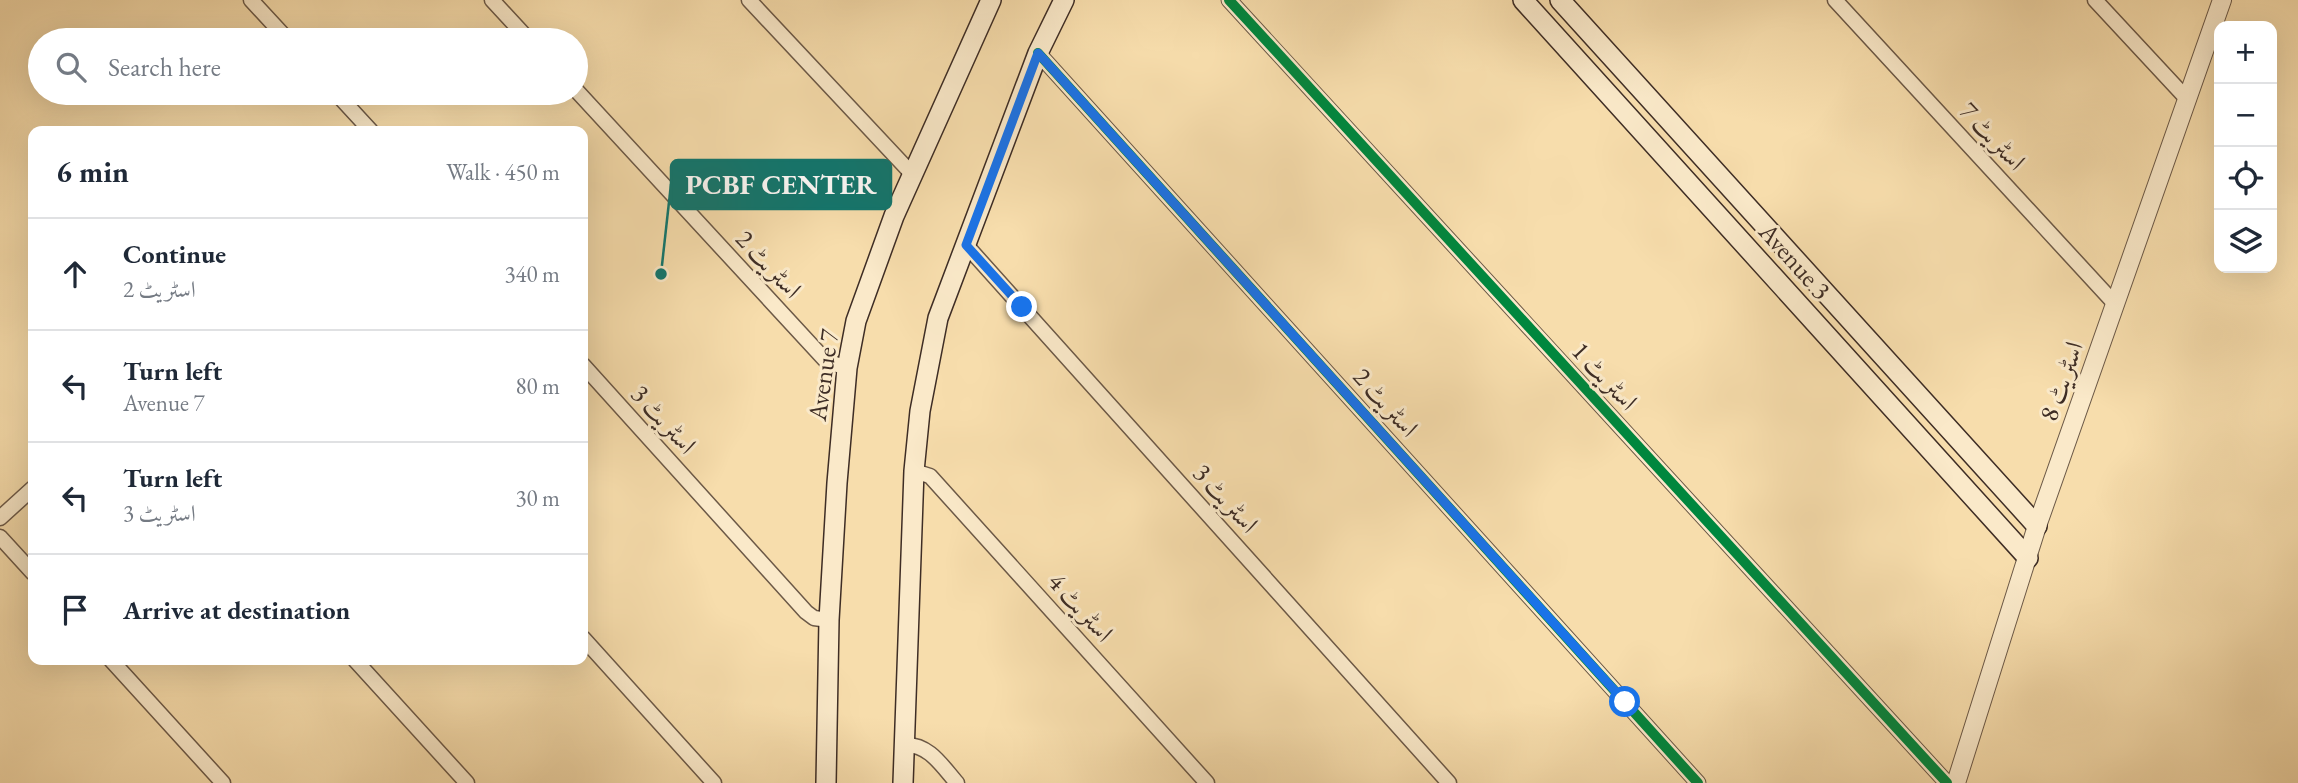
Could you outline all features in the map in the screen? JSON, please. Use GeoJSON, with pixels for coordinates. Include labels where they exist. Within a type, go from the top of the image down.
{"type":"FeatureCollection","features":[{"type":"Feature","properties":{"kind":"main road","name":"Avenue 7"},"geometry":{"type":"LineString","coordinates":[[826,783],[829,620],[847,368],[860,310],[883,245],[991,0]]}},
{"type":"Feature","properties":{"kind":"main road"},"geometry":{"type":"LineString","coordinates":[[903,783],[914,471],[920,411],[931,350],[939,318],[1038,53],[1064,0]]}},
{"type":"Feature","properties":{"kind":"main road","name":"Avenue 3"},"geometry":{"type":"LineString","coordinates":[[1523,0],[2028,558]]}},
{"type":"Feature","properties":{"kind":"main road","name":"Avenue 3"},"geometry":{"type":"LineString","coordinates":[[1560,0],[2037,526]]}},
{"type":"Feature","properties":{"kind":"street"},"geometry":{"type":"LineString","coordinates":[[251,0],[277,28]]}},
{"type":"Feature","properties":{"kind":"street"},"geometry":{"type":"LineString","coordinates":[[492,0],[518,28]]}},
{"type":"Feature","properties":{"kind":"street"},"geometry":{"type":"LineString","coordinates":[[749,0],[913,175]]}},
{"type":"Feature","properties":{"kind":"street","name":"اسٹریٹ 1"},"geometry":{"type":"LineString","coordinates":[[1229,0],[1947,783]]}},
{"type":"Feature","properties":{"kind":"street","name":"اسٹریٹ 7"},"geometry":{"type":"LineString","coordinates":[[1835,0],[2116,304]]}},
{"type":"Feature","properties":{"kind":"street"},"geometry":{"type":"LineString","coordinates":[[2095,0],[2188,100]]}},
{"type":"Feature","properties":{"kind":"street","name":"اسٹریٹ 8"},"geometry":{"type":"LineString","coordinates":[[1956,783],[2037,526],[2222,0]]}},
{"type":"Feature","properties":{"kind":"street","name":"اسٹریٹ 2"},"geometry":{"type":"LineString","coordinates":[[1038,53],[1698,783]]}},
{"type":"Feature","properties":{"kind":"street","name":"اسٹریٹ 2"},"geometry":{"type":"LineString","coordinates":[[588,103],[826,362],[847,368]]}},
{"type":"Feature","properties":{"kind":"street"},"geometry":{"type":"LineString","coordinates":[[347,105],[366,126]]}},
{"type":"Feature","properties":{"kind":"street","name":"اسٹریٹ 3"},"geometry":{"type":"LineString","coordinates":[[966,245],[1449,783]]}},
{"type":"Feature","properties":{"kind":"street","name":"اسٹریٹ 3"},"geometry":{"type":"LineString","coordinates":[[588,371],[806,612],[814,618],[829,620]]}},
{"type":"Feature","properties":{"kind":"street","name":"اسٹریٹ 4"},"geometry":{"type":"LineString","coordinates":[[914,471],[930,476],[1207,783]]}},
{"type":"Feature","properties":{"kind":"street"},"geometry":{"type":"LineString","coordinates":[[0,517],[28,492]]}},
{"type":"Feature","properties":{"kind":"street"},"geometry":{"type":"LineString","coordinates":[[0,537],[28,568]]}},
{"type":"Feature","properties":{"kind":"street"},"geometry":{"type":"LineString","coordinates":[[588,644],[714,783]]}},
{"type":"Feature","properties":{"kind":"street"},"geometry":{"type":"LineString","coordinates":[[116,665],[223,783]]}},
{"type":"Feature","properties":{"kind":"street"},"geometry":{"type":"LineString","coordinates":[[360,665],[467,783]]}},
{"type":"Feature","properties":{"kind":"street"},"geometry":{"type":"LineString","coordinates":[[905,745],[918,745],[929,751],[957,783]]}},
{"type":"Feature","properties":{"kind":"cycle path"},"geometry":{"type":"LineString","coordinates":[[1229,0],[1947,783]]}},
{"type":"Feature","properties":{"kind":"cycle path"},"geometry":{"type":"LineString","coordinates":[[1038,53],[1698,783]]}},
{"type":"Feature","properties":{"kind":"place","name":"PCBF CENTER"},"geometry":{"type":"Point","coordinates":[661,274]}},
{"type":"Feature","properties":{"kind":"route"},"geometry":{"type":"LineString","coordinates":[[1022,307],[966,245],[1038,53],[1625,702]]}}]}
